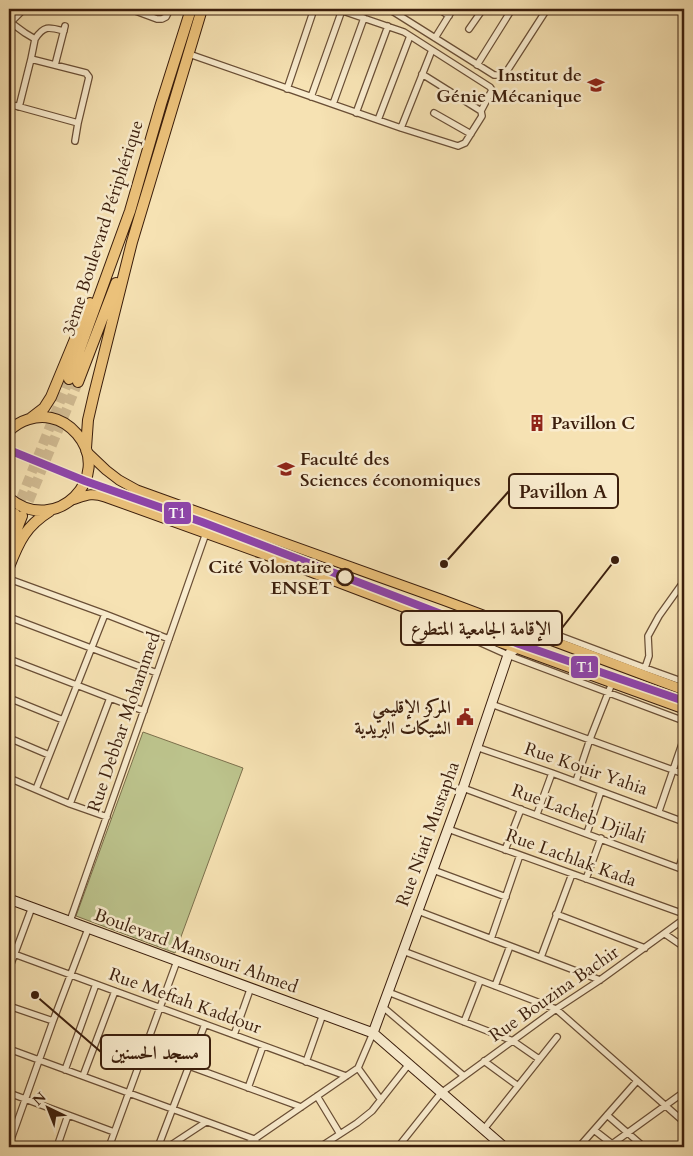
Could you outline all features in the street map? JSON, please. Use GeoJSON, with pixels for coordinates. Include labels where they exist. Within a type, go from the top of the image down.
{"type":"FeatureCollection","features":[{"type":"Feature","properties":{"kind":"highway","name":"3ème Boulevard Périphérique"},"geometry":{"type":"LineString","coordinates":[[176,58],[178,36],[184,9]]}},
{"type":"Feature","properties":{"kind":"highway","name":"3ème Boulevard Périphérique"},"geometry":{"type":"LineString","coordinates":[[132,242],[74,380],[130,211],[190,9]]}},
{"type":"Feature","properties":{"kind":"highway"},"geometry":{"type":"LineString","coordinates":[[9,566],[17,544],[29,527],[40,517],[72,500],[83,486],[86,478],[88,469],[86,449],[88,420],[94,394],[132,242],[202,9]]}},
{"type":"Feature","properties":{"kind":"highway"},"geometry":{"type":"LineString","coordinates":[[10,429],[31,418],[44,408],[51,397],[130,211]]}},
{"type":"Feature","properties":{"kind":"highway"},"geometry":{"type":"LineString","coordinates":[[31,418],[43,417],[64,423],[73,429],[86,449]]}},
{"type":"Feature","properties":{"kind":"highway"},"geometry":{"type":"LineString","coordinates":[[9,498],[18,505],[28,509],[53,510]]}},
{"type":"Feature","properties":{"kind":"highway"},"geometry":{"type":"LineString","coordinates":[[9,530],[19,515],[9,550]]}},
{"type":"Feature","properties":{"kind":"main road"},"geometry":{"type":"LineString","coordinates":[[86,449],[106,470],[137,490],[684,690]]}},
{"type":"Feature","properties":{"kind":"main road"},"geometry":{"type":"LineString","coordinates":[[72,500],[89,494],[97,494],[453,626],[684,709]]}},
{"type":"Feature","properties":{"kind":"main road","name":"Rue Niati Mustapha"},"geometry":{"type":"LineString","coordinates":[[373,1033],[463,788],[508,655],[528,632]]}},
{"type":"Feature","properties":{"kind":"main road","name":"Boulevard Mansouri Ahmed"},"geometry":{"type":"LineString","coordinates":[[9,898],[88,929],[373,1033],[504,1147]]}},
{"type":"Feature","properties":{"kind":"street"},"geometry":{"type":"LineString","coordinates":[[24,9],[9,23],[35,39]]}},
{"type":"Feature","properties":{"kind":"street"},"geometry":{"type":"LineString","coordinates":[[130,9],[160,19],[166,17],[170,9]]}},
{"type":"Feature","properties":{"kind":"street"},"geometry":{"type":"LineString","coordinates":[[287,89],[314,9]]}},
{"type":"Feature","properties":{"kind":"street"},"geometry":{"type":"LineString","coordinates":[[389,9],[477,65],[494,75],[501,76],[507,71],[547,9]]}},
{"type":"Feature","properties":{"kind":"street"},"geometry":{"type":"LineString","coordinates":[[439,9],[449,16]]}},
{"type":"Feature","properties":{"kind":"street"},"geometry":{"type":"LineString","coordinates":[[435,38],[453,9]]}},
{"type":"Feature","properties":{"kind":"street"},"geometry":{"type":"LineString","coordinates":[[469,30],[483,9]]}},
{"type":"Feature","properties":{"kind":"street"},"geometry":{"type":"LineString","coordinates":[[477,65],[512,9]]}},
{"type":"Feature","properties":{"kind":"street"},"geometry":{"type":"LineString","coordinates":[[189,54],[356,113],[458,146],[465,143],[482,116],[481,111],[492,90],[404,32],[340,10],[311,97]]}},
{"type":"Feature","properties":{"kind":"street"},"geometry":{"type":"LineString","coordinates":[[333,104],[364,18]]}},
{"type":"Feature","properties":{"kind":"street"},"geometry":{"type":"LineString","coordinates":[[356,113],[388,26]]}},
{"type":"Feature","properties":{"kind":"street"},"geometry":{"type":"LineString","coordinates":[[19,107],[35,39],[39,32],[49,27],[65,29],[55,65]]}},
{"type":"Feature","properties":{"kind":"street"},"geometry":{"type":"LineString","coordinates":[[378,120],[410,36]]}},
{"type":"Feature","properties":{"kind":"street"},"geometry":{"type":"LineString","coordinates":[[401,128],[432,50]]}},
{"type":"Feature","properties":{"kind":"street"},"geometry":{"type":"LineString","coordinates":[[31,59],[86,74],[89,78],[75,142]]}},
{"type":"Feature","properties":{"kind":"street"},"geometry":{"type":"LineString","coordinates":[[422,74],[481,111]]}},
{"type":"Feature","properties":{"kind":"street"},"geometry":{"type":"LineString","coordinates":[[9,104],[78,122]]}},
{"type":"Feature","properties":{"kind":"street"},"geometry":{"type":"LineString","coordinates":[[434,113],[471,134]]}},
{"type":"Feature","properties":{"kind":"street","name":"Rue Debbar Mohammed"},"geometry":{"type":"LineString","coordinates":[[70,922],[206,533]]}},
{"type":"Feature","properties":{"kind":"street"},"geometry":{"type":"LineString","coordinates":[[9,578],[169,639]]}},
{"type":"Feature","properties":{"kind":"street"},"geometry":{"type":"LineString","coordinates":[[644,668],[649,656],[648,636],[659,616],[684,581]]}},
{"type":"Feature","properties":{"kind":"street"},"geometry":{"type":"LineString","coordinates":[[476,613],[512,618],[684,682]]}},
{"type":"Feature","properties":{"kind":"street"},"geometry":{"type":"LineString","coordinates":[[36,789],[105,614]]}},
{"type":"Feature","properties":{"kind":"street"},"geometry":{"type":"LineString","coordinates":[[9,617],[157,673]]}},
{"type":"Feature","properties":{"kind":"street"},"geometry":{"type":"LineString","coordinates":[[453,626],[479,642],[508,655],[684,721]]}},
{"type":"Feature","properties":{"kind":"street"},"geometry":{"type":"LineString","coordinates":[[9,659],[144,711]]}},
{"type":"Feature","properties":{"kind":"street"},"geometry":{"type":"LineString","coordinates":[[576,781],[612,683]]}},
{"type":"Feature","properties":{"kind":"street"},"geometry":{"type":"LineString","coordinates":[[9,698],[63,720]]}},
{"type":"Feature","properties":{"kind":"street"},"geometry":{"type":"LineString","coordinates":[[70,804],[110,698]]}},
{"type":"Feature","properties":{"kind":"street"},"geometry":{"type":"LineString","coordinates":[[491,704],[684,774]]}},
{"type":"Feature","properties":{"kind":"street"},"geometry":{"type":"LineString","coordinates":[[9,738],[49,755]]}},
{"type":"Feature","properties":{"kind":"street"},"geometry":{"type":"LineString","coordinates":[[659,811],[684,738]]}},
{"type":"Feature","properties":{"kind":"street","name":"Rue Kouir Yahia"},"geometry":{"type":"LineString","coordinates":[[476,747],[576,781],[684,822]]}},
{"type":"Feature","properties":{"kind":"street"},"geometry":{"type":"LineString","coordinates":[[537,814],[552,773]]}},
{"type":"Feature","properties":{"kind":"street"},"geometry":{"type":"LineString","coordinates":[[9,778],[106,817]]}},
{"type":"Feature","properties":{"kind":"street","name":"Rue Lacheb Djilali"},"geometry":{"type":"LineString","coordinates":[[463,788],[682,869]]}},
{"type":"Feature","properties":{"kind":"street"},"geometry":{"type":"LineString","coordinates":[[587,833],[601,791]]}},
{"type":"Feature","properties":{"kind":"street"},"geometry":{"type":"LineString","coordinates":[[506,850],[521,809]]}},
{"type":"Feature","properties":{"kind":"street","name":"Rue Lachlak Kada"},"geometry":{"type":"LineString","coordinates":[[448,829],[684,914]]}},
{"type":"Feature","properties":{"kind":"street"},"geometry":{"type":"LineString","coordinates":[[586,879],[601,838]]}},
{"type":"Feature","properties":{"kind":"street"},"geometry":{"type":"LineString","coordinates":[[682,869],[684,852]]}},
{"type":"Feature","properties":{"kind":"street"},"geometry":{"type":"LineString","coordinates":[[491,939],[520,855]]}},
{"type":"Feature","properties":{"kind":"street"},"geometry":{"type":"LineString","coordinates":[[433,870],[506,897]]}},
{"type":"Feature","properties":{"kind":"street"},"geometry":{"type":"LineString","coordinates":[[540,957],[572,874]]}},
{"type":"Feature","properties":{"kind":"street"},"geometry":{"type":"LineString","coordinates":[[10,964],[32,907]]}},
{"type":"Feature","properties":{"kind":"street"},"geometry":{"type":"LineString","coordinates":[[418,911],[600,980]]}},
{"type":"Feature","properties":{"kind":"street"},"geometry":{"type":"LineString","coordinates":[[556,914],[644,948]]}},
{"type":"Feature","properties":{"kind":"street","name":"Rue Bouzina Bachir"},"geometry":{"type":"LineString","coordinates":[[398,1147],[441,1093],[684,919]]}},
{"type":"Feature","properties":{"kind":"street"},"geometry":{"type":"LineString","coordinates":[[10,1140],[88,929]]}},
{"type":"Feature","properties":{"kind":"street"},"geometry":{"type":"LineString","coordinates":[[665,934],[684,947]]}},
{"type":"Feature","properties":{"kind":"street"},"geometry":{"type":"LineString","coordinates":[[495,986],[510,946]]}},
{"type":"Feature","properties":{"kind":"street"},"geometry":{"type":"LineString","coordinates":[[403,951],[556,1010],[684,1122]]}},
{"type":"Feature","properties":{"kind":"street","name":"Rue Meftah Kaddour"},"geometry":{"type":"LineString","coordinates":[[14,954],[346,1076]]}},
{"type":"Feature","properties":{"kind":"street"},"geometry":{"type":"LineString","coordinates":[[109,1147],[177,961]]}},
{"type":"Feature","properties":{"kind":"street"},"geometry":{"type":"LineString","coordinates":[[464,1022],[480,981]]}},
{"type":"Feature","properties":{"kind":"street"},"geometry":{"type":"LineString","coordinates":[[65,1070],[96,984]]}},
{"type":"Feature","properties":{"kind":"street"},"geometry":{"type":"LineString","coordinates":[[234,1035],[251,987]]}},
{"type":"Feature","properties":{"kind":"street"},"geometry":{"type":"LineString","coordinates":[[83,1076],[115,991]]}},
{"type":"Feature","properties":{"kind":"street"},"geometry":{"type":"LineString","coordinates":[[388,992],[513,1040],[539,1059]]}},
{"type":"Feature","properties":{"kind":"street"},"geometry":{"type":"LineString","coordinates":[[9,1006],[53,1021]]}},
{"type":"Feature","properties":{"kind":"street"},"geometry":{"type":"LineString","coordinates":[[382,1007],[464,1076]]}},
{"type":"Feature","properties":{"kind":"street"},"geometry":{"type":"LineString","coordinates":[[306,1062],[323,1014]]}},
{"type":"Feature","properties":{"kind":"street"},"geometry":{"type":"LineString","coordinates":[[158,1147],[205,1024]]}},
{"type":"Feature","properties":{"kind":"street"},"geometry":{"type":"LineString","coordinates":[[242,1147],[358,1068],[373,1033]]}},
{"type":"Feature","properties":{"kind":"street"},"geometry":{"type":"LineString","coordinates":[[484,1129],[557,1037]]}},
{"type":"Feature","properties":{"kind":"street"},"geometry":{"type":"LineString","coordinates":[[248,1088],[263,1046]]}},
{"type":"Feature","properties":{"kind":"street"},"geometry":{"type":"LineString","coordinates":[[9,1049],[254,1139],[260,1147]]}},
{"type":"Feature","properties":{"kind":"street"},"geometry":{"type":"LineString","coordinates":[[484,1061],[518,1086]]}},
{"type":"Feature","properties":{"kind":"street"},"geometry":{"type":"LineString","coordinates":[[320,1147],[372,1111],[409,1064]]}},
{"type":"Feature","properties":{"kind":"street"},"geometry":{"type":"LineString","coordinates":[[189,1066],[301,1107]]}},
{"type":"Feature","properties":{"kind":"street"},"geometry":{"type":"LineString","coordinates":[[358,1068],[381,1100]]}},
{"type":"Feature","properties":{"kind":"street"},"geometry":{"type":"LineString","coordinates":[[579,1147],[637,1081]]}},
{"type":"Feature","properties":{"kind":"street"},"geometry":{"type":"LineString","coordinates":[[594,1130],[610,1146],[684,1092]]}},
{"type":"Feature","properties":{"kind":"street"},"geometry":{"type":"LineString","coordinates":[[9,1093],[114,1132]]}},
{"type":"Feature","properties":{"kind":"street"},"geometry":{"type":"LineString","coordinates":[[317,1096],[340,1134]]}},
{"type":"Feature","properties":{"kind":"street"},"geometry":{"type":"LineString","coordinates":[[58,1147],[68,1115]]}},
{"type":"Feature","properties":{"kind":"street"},"geometry":{"type":"LineString","coordinates":[[608,1115],[644,1147]]}},
{"type":"Feature","properties":{"kind":"street"},"geometry":{"type":"LineString","coordinates":[[168,1147],[206,1122]]}},
{"type":"Feature","properties":{"kind":"street"},"geometry":{"type":"LineString","coordinates":[[179,1140],[184,1147]]}},
{"type":"Feature","properties":{"kind":"green space"},"geometry":{"type":"Polygon","coordinates":[[[143,732],[243,768],[175,953],[76,916],[143,732]]]}},
{"type":"Feature","properties":{"kind":"tunnel"},"geometry":{"type":"LineString","coordinates":[[15,514],[69,379]]}},
{"type":"Feature","properties":{"kind":"tunnel"},"geometry":{"type":"LineString","coordinates":[[23,515],[78,382]]}},
{"type":"Feature","properties":{"kind":"transit line","name":"T1"},"geometry":{"type":"LineString","coordinates":[[9,450],[85,481],[202,522],[519,644],[684,701]]}},
{"type":"Feature","properties":{"kind":"place","name":"Institut de Génie Mécanique"},"geometry":{"type":"Point","coordinates":[596,85]}},
{"type":"Feature","properties":{"kind":"place","name":"Pavillon C"},"geometry":{"type":"Point","coordinates":[537,423]}},
{"type":"Feature","properties":{"kind":"place","name":"Faculté des Sciences économiques"},"geometry":{"type":"Point","coordinates":[286,469]}},
{"type":"Feature","properties":{"kind":"place","name":"الإقامة الجامعية المتطوع"},"geometry":{"type":"Point","coordinates":[615,560]}},
{"type":"Feature","properties":{"kind":"place","name":"Pavillon A"},"geometry":{"type":"Point","coordinates":[444,564]}},
{"type":"Feature","properties":{"kind":"place","name":"Cité Volontaire ENSET"},"geometry":{"type":"Point","coordinates":[345,577]}},
{"type":"Feature","properties":{"kind":"place","name":"المركز الإقليمي الشيكات البريدية"},"geometry":{"type":"Point","coordinates":[465,717]}},
{"type":"Feature","properties":{"kind":"place","name":"مسجد الحسنين"},"geometry":{"type":"Point","coordinates":[35,995]}}]}
